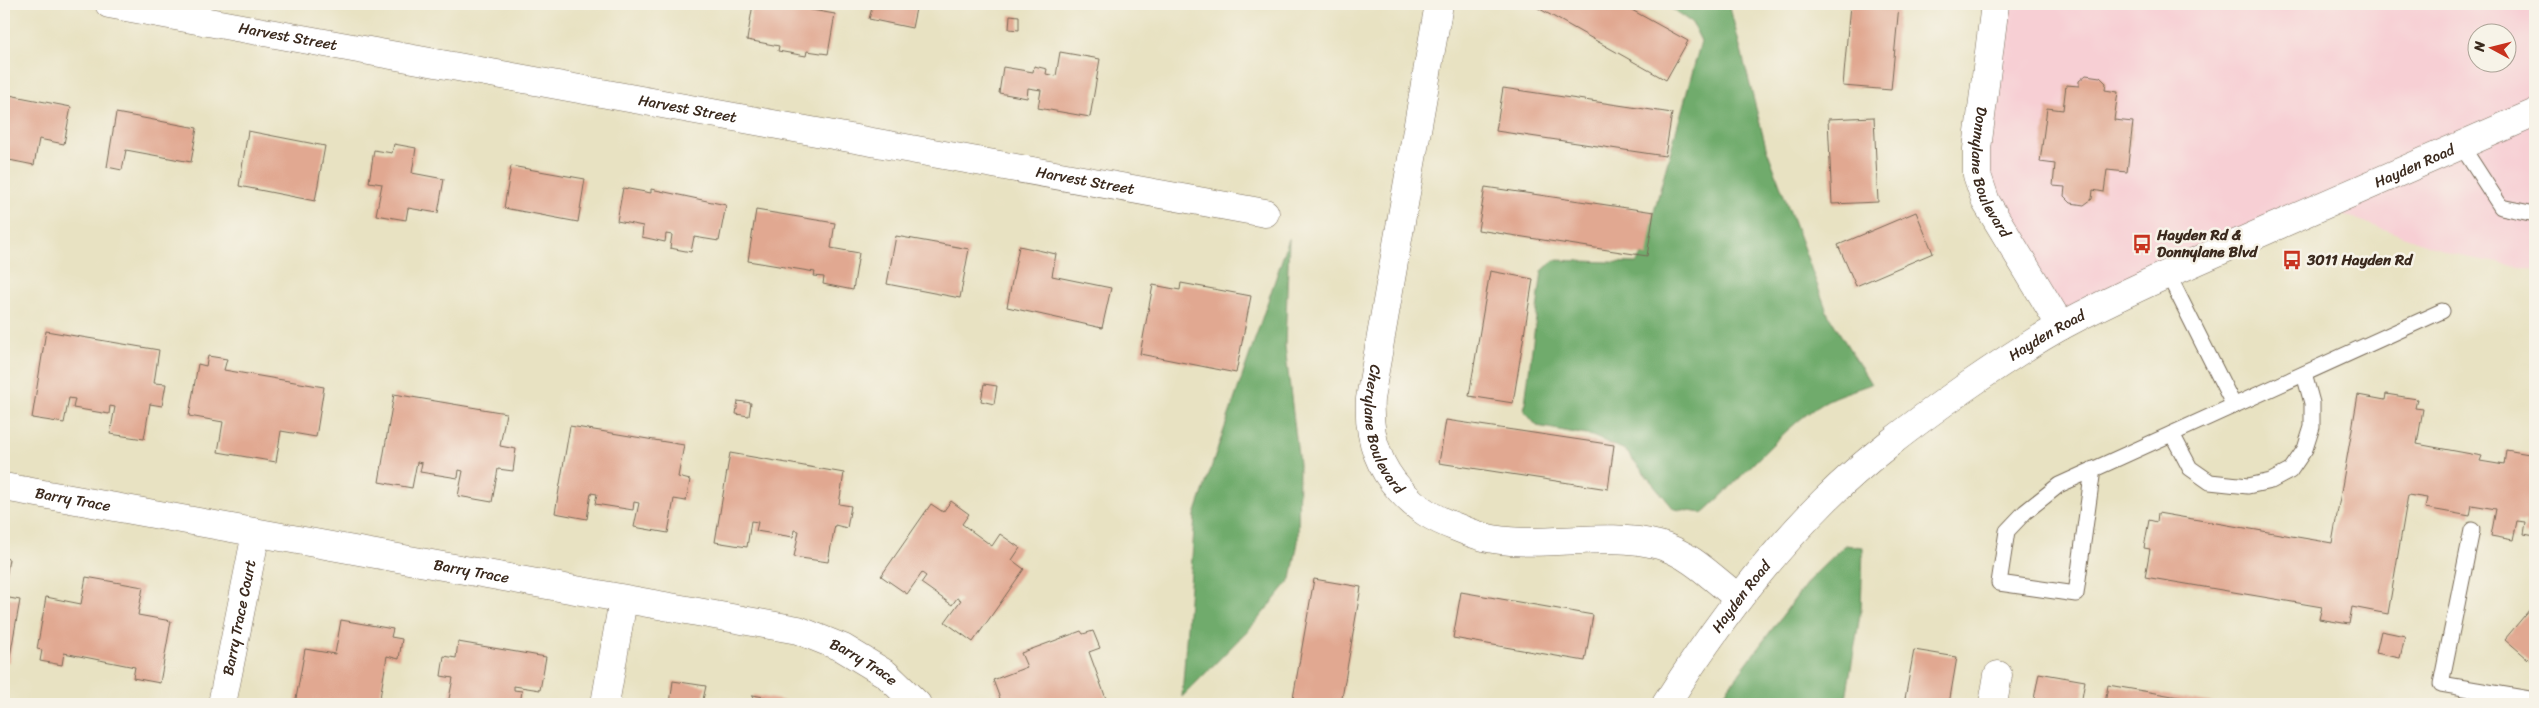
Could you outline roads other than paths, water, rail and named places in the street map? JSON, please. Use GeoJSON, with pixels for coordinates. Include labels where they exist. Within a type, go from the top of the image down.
{"type":"FeatureCollection","features":[{"type":"Feature","properties":{"kind":"street","name":"Harvest Street"},"geometry":{"type":"LineString","coordinates":[[109,4],[1265,213]]}},
{"type":"Feature","properties":{"kind":"street","name":"Cherylane Boulevard"},"geometry":{"type":"LineString","coordinates":[[1439,4],[1370,399],[1369,423],[1382,464],[1394,484],[1411,502],[1438,520],[1453,526],[1492,539],[1524,541],[1620,540],[1659,545],[1678,552],[1738,598]]}},
{"type":"Feature","properties":{"kind":"street","name":"Donnylane Boulevard"},"geometry":{"type":"LineString","coordinates":[[1995,4],[1978,149],[1977,175],[1988,207],[2061,326]]}},
{"type":"Feature","properties":{"kind":"street","name":"Hayden Road"},"geometry":{"type":"LineString","coordinates":[[1666,704],[1699,652],[1738,598],[1779,548],[1813,513],[1874,456],[1925,416],[1999,364],[2061,326],[2168,274],[2535,113]]}},
{"type":"Feature","properties":{"kind":"street","name":"Barry Trace"},"geometry":{"type":"LineString","coordinates":[[4,486],[623,600],[798,630],[843,648],[886,674],[918,704]]}},
{"type":"Feature","properties":{"kind":"street","name":"Barry Trace Court"},"geometry":{"type":"LineString","coordinates":[[222,704],[256,533]]}},
{"type":"Feature","properties":{"kind":"street"},"geometry":{"type":"LineString","coordinates":[[605,704],[623,600]]}},
{"type":"Feature","properties":{"kind":"street"},"geometry":{"type":"LineString","coordinates":[[1993,704],[1998,675]]}},
{"type":"Feature","properties":{"kind":"lane"},"geometry":{"type":"LineString","coordinates":[[2461,145],[2500,208],[2535,214]]}},
{"type":"Feature","properties":{"kind":"lane"},"geometry":{"type":"LineString","coordinates":[[2168,274],[2234,406]]}},
{"type":"Feature","properties":{"kind":"lane"},"geometry":{"type":"LineString","coordinates":[[2094,469],[2076,594],[2000,583],[2007,531],[2024,512],[2059,485],[2094,469],[2234,406],[2442,311]]}},
{"type":"Feature","properties":{"kind":"lane"},"geometry":{"type":"LineString","coordinates":[[2172,434],[2190,468],[2210,482],[2248,486],[2271,482],[2290,471],[2305,449],[2310,434],[2312,403],[2304,374]]}},
{"type":"Feature","properties":{"kind":"lane"},"geometry":{"type":"LineString","coordinates":[[2472,530],[2440,684],[2535,700]]}},
{"type":"Feature","properties":{"kind":"place","name":"Hayden Rd & Donnylane Blvd"},"geometry":{"type":"Point","coordinates":[2142,244]}},
{"type":"Feature","properties":{"kind":"place","name":"3011 Hayden Rd"},"geometry":{"type":"Point","coordinates":[2292,260]}}]}
